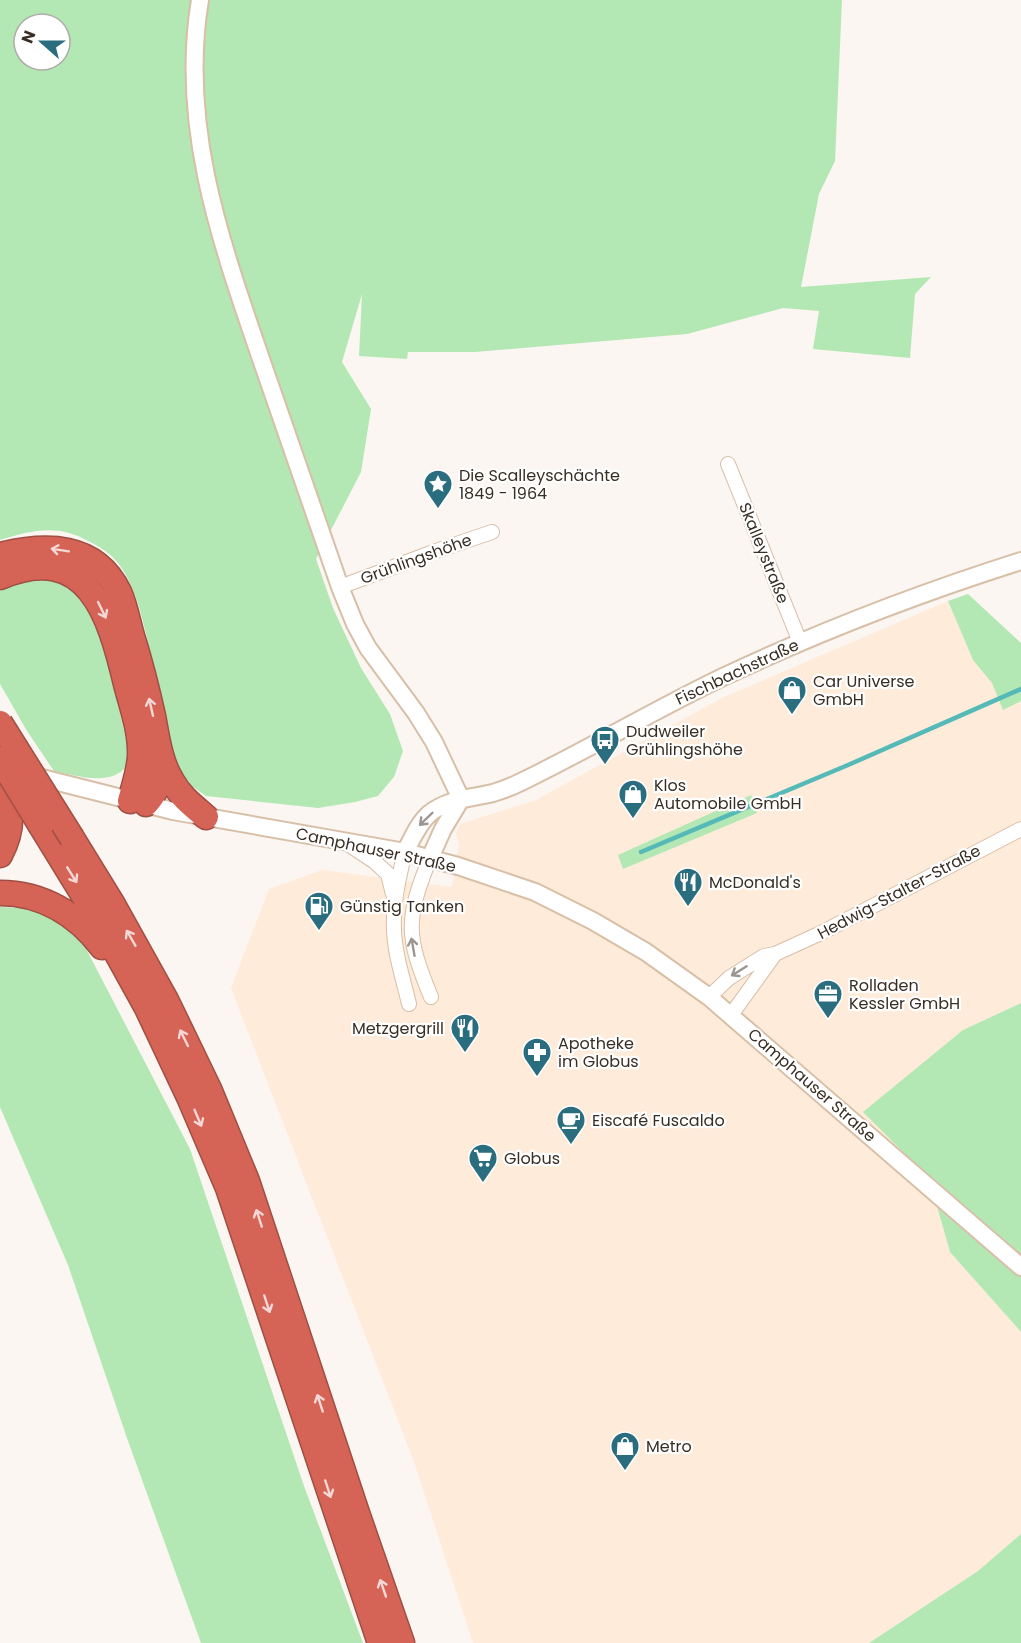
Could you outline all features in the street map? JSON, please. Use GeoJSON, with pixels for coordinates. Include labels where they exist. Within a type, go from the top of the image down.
{"type":"FeatureCollection","features":[{"type":"Feature","properties":{"kind":"highway"},"geometry":{"type":"LineString","coordinates":[[0,555],[28,548],[61,549],[79,554],[108,575],[120,593],[151,705],[164,764],[171,781],[184,798],[206,817]]}},
{"type":"Feature","properties":{"kind":"highway"},"geometry":{"type":"LineString","coordinates":[[0,577],[26,569],[43,568],[72,575],[86,586],[98,601],[118,649],[138,736],[138,803],[154,796],[164,764]]}},
{"type":"Feature","properties":{"kind":"highway"},"geometry":{"type":"LineString","coordinates":[[0,723],[112,903],[166,1000],[209,1089],[247,1181],[402,1643]]}},
{"type":"Feature","properties":{"kind":"highway"},"geometry":{"type":"LineString","coordinates":[[0,759],[96,914],[147,1008],[189,1097],[228,1188],[380,1643]]}},
{"type":"Feature","properties":{"kind":"highway"},"geometry":{"type":"LineString","coordinates":[[0,780],[11,813],[7,842],[0,855]]}},
{"type":"Feature","properties":{"kind":"highway"},"geometry":{"type":"LineString","coordinates":[[0,893],[29,896],[44,901],[76,918],[88,929],[147,1008]]}},
{"type":"Feature","properties":{"kind":"street"},"geometry":{"type":"LineString","coordinates":[[200,0],[196,29],[195,69],[201,151],[208,194],[234,282],[340,587],[355,624],[368,648],[416,713],[434,742],[461,799],[443,829],[416,894],[411,934],[417,964],[431,997]]}},
{"type":"Feature","properties":{"kind":"street","name":"Skalleystraße"},"geometry":{"type":"LineString","coordinates":[[728,464],[800,642]]}},
{"type":"Feature","properties":{"kind":"street","name":"Grühlingshöhe"},"geometry":{"type":"LineString","coordinates":[[340,587],[492,532]]}},
{"type":"Feature","properties":{"kind":"street","name":"Fischbachstraße"},"geometry":{"type":"LineString","coordinates":[[394,901],[405,852],[419,826],[430,813],[446,804],[495,792],[519,783],[603,741],[678,699],[800,642],[936,588],[1021,561]]}},
{"type":"Feature","properties":{"kind":"street","name":"Camphauser Straße"},"geometry":{"type":"LineString","coordinates":[[0,768],[138,803],[405,852],[465,868],[535,892],[593,921],[646,952],[709,997],[1021,1268]]}},
{"type":"Feature","properties":{"kind":"street","name":"Hedwig-Stalter-Straße"},"geometry":{"type":"LineString","coordinates":[[709,997],[729,978],[764,956],[775,954],[821,933],[1021,829]]}},
{"type":"Feature","properties":{"kind":"street","name":"Fischbachstraße"},"geometry":{"type":"LineString","coordinates":[[344,841],[375,862],[388,874],[394,901],[396,948],[409,1004]]}},
{"type":"Feature","properties":{"kind":"street","name":"Hedwig-Stalter-Straße"},"geometry":{"type":"LineString","coordinates":[[731,1015],[775,954]]}},
{"type":"Feature","properties":{"kind":"shaded area"},"geometry":{"type":"Polygon","coordinates":[[[948,601],[973,660],[992,683],[1003,709],[1021,701],[1021,1003],[963,1030],[929,1178],[950,1252],[1021,1332],[1021,1534],[978,1571],[869,1643],[473,1643],[413,1459],[231,988],[269,889],[322,870],[452,887],[459,845],[456,834],[460,824],[536,800],[722,698],[948,601]]]}},
{"type":"Feature","properties":{"kind":"green space"},"geometry":{"type":"Polygon","coordinates":[[[0,0],[842,0],[835,161],[819,194],[801,287],[931,277],[915,294],[910,358],[813,349],[819,311],[783,308],[687,334],[475,352],[408,352],[407,359],[359,356],[362,294],[342,362],[371,409],[361,472],[316,559],[333,608],[361,668],[390,714],[403,751],[394,777],[378,796],[318,808],[206,796],[180,778],[139,606],[118,563],[96,545],[66,532],[45,530],[0,540],[0,0]]]}},
{"type":"Feature","properties":{"kind":"green space"},"geometry":{"type":"Polygon","coordinates":[[[63,580],[73,585],[99,624],[130,756],[124,769],[109,777],[80,777],[54,771],[27,731],[0,684],[0,591],[18,582],[63,580]]]}},
{"type":"Feature","properties":{"kind":"green space"},"geometry":{"type":"Polygon","coordinates":[[[968,594],[1021,643],[1021,701],[1003,710],[992,683],[973,660],[948,601],[968,594]]]}},
{"type":"Feature","properties":{"kind":"green space"},"geometry":{"type":"Polygon","coordinates":[[[751,795],[757,813],[623,869],[618,855],[751,795]]]}},
{"type":"Feature","properties":{"kind":"green space"},"geometry":{"type":"Polygon","coordinates":[[[0,907],[22,908],[47,914],[80,937],[190,1149],[304,1486],[363,1643],[201,1643],[128,1441],[68,1265],[0,1107],[0,907]]]}},
{"type":"Feature","properties":{"kind":"green space"},"geometry":{"type":"Polygon","coordinates":[[[1021,1003],[1021,1332],[950,1252],[929,1178],[863,1112],[963,1030],[1021,1003]]]}},
{"type":"Feature","properties":{"kind":"green space"},"geometry":{"type":"Polygon","coordinates":[[[1021,1534],[1021,1643],[869,1643],[978,1571],[1021,1534]]]}},
{"type":"Feature","properties":{"kind":"waterway"},"geometry":{"type":"LineString","coordinates":[[641,852],[1021,689]]}},
{"type":"Feature","properties":{"kind":"place","name":"Die Scalleyschächte 1849 - 1964"},"geometry":{"type":"Point","coordinates":[438,510]}},
{"type":"Feature","properties":{"kind":"place","name":"Car Universe GmbH"},"geometry":{"type":"Point","coordinates":[792,716]}},
{"type":"Feature","properties":{"kind":"place","name":"Dudweiler Grühlingshöhe"},"geometry":{"type":"Point","coordinates":[605,766]}},
{"type":"Feature","properties":{"kind":"place","name":"Klos Automobile GmbH"},"geometry":{"type":"Point","coordinates":[633,820]}},
{"type":"Feature","properties":{"kind":"place","name":"McDonald's"},"geometry":{"type":"Point","coordinates":[688,908]}},
{"type":"Feature","properties":{"kind":"place","name":"Günstig Tanken"},"geometry":{"type":"Point","coordinates":[319,932]}},
{"type":"Feature","properties":{"kind":"place","name":"Rolladen Kessler GmbH"},"geometry":{"type":"Point","coordinates":[828,1020]}},
{"type":"Feature","properties":{"kind":"place","name":"Metzgergrill"},"geometry":{"type":"Point","coordinates":[465,1054]}},
{"type":"Feature","properties":{"kind":"place","name":"Apotheke im Globus"},"geometry":{"type":"Point","coordinates":[537,1078]}},
{"type":"Feature","properties":{"kind":"place","name":"Eiscafé Fuscaldo"},"geometry":{"type":"Point","coordinates":[571,1146]}},
{"type":"Feature","properties":{"kind":"place","name":"Globus"},"geometry":{"type":"Point","coordinates":[483,1184]}},
{"type":"Feature","properties":{"kind":"place","name":"Metro"},"geometry":{"type":"Point","coordinates":[625,1472]}}]}
